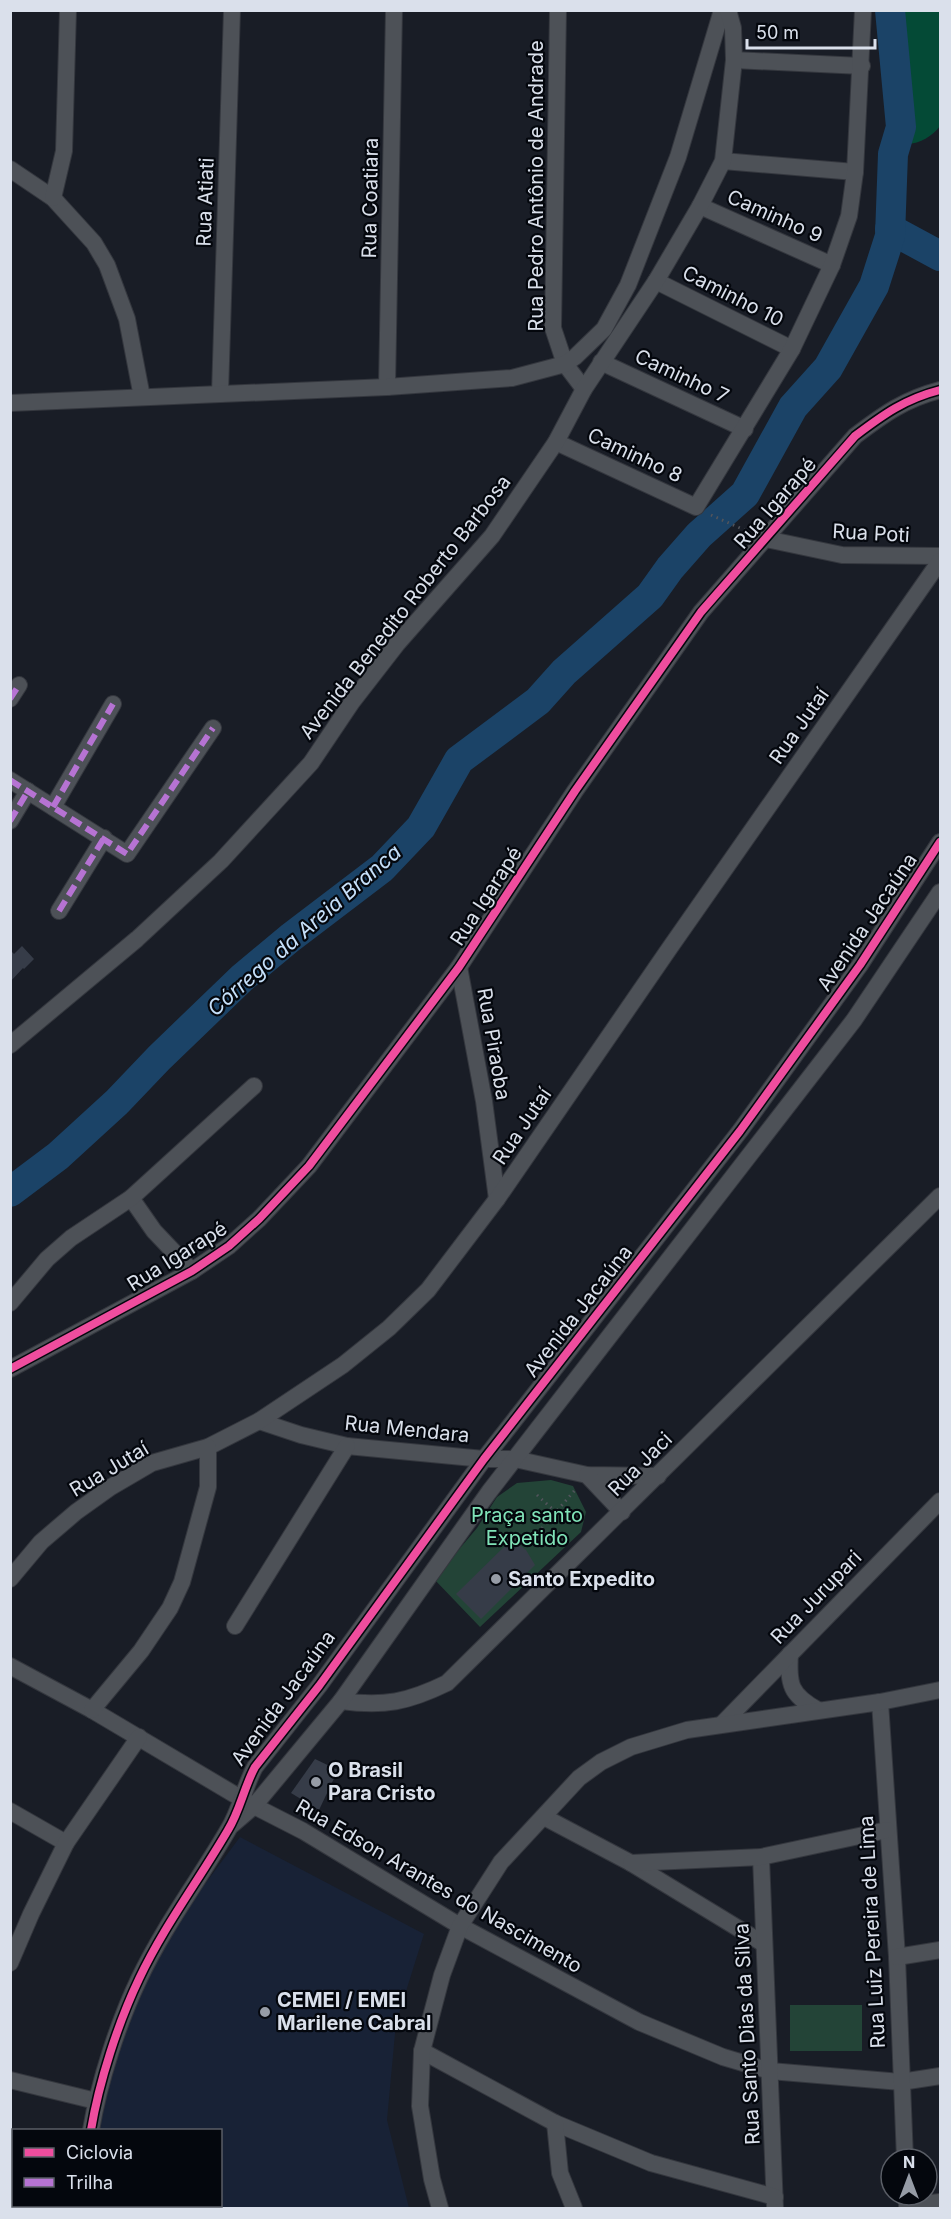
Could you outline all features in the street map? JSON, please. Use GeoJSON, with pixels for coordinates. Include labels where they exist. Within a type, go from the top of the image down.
{"type":"FeatureCollection","features":[{"type":"Feature","properties":{"kind":"street"},"geometry":{"type":"LineString","coordinates":[[53,198],[64,152],[68,10]]}},
{"type":"Feature","properties":{"kind":"street","name":"Rua Atiati"},"geometry":{"type":"LineString","coordinates":[[220,394],[232,10]]}},
{"type":"Feature","properties":{"kind":"street","name":"Rua Coatiara"},"geometry":{"type":"LineString","coordinates":[[387,387],[394,10]]}},
{"type":"Feature","properties":{"kind":"street","name":"Rua Pedro Antônio de Andrade"},"geometry":{"type":"LineString","coordinates":[[558,10],[553,328],[565,364],[584,389]]}},
{"type":"Feature","properties":{"kind":"street"},"geometry":{"type":"LineString","coordinates":[[10,403],[387,387],[512,378],[565,364],[604,329],[628,285],[678,157],[722,10]]}},
{"type":"Feature","properties":{"kind":"street","name":"Avenida Benedito Roberto Barbosa"},"geometry":{"type":"LineString","coordinates":[[10,1045],[136,939],[221,861],[311,763],[352,702],[397,644],[492,536],[556,441],[584,389],[656,280],[700,206],[723,161],[734,60],[733,28],[728,10]]}},
{"type":"Feature","properties":{"kind":"street"},"geometry":{"type":"LineString","coordinates":[[700,509],[792,349],[832,265],[849,216],[855,172],[864,10]]}},
{"type":"Feature","properties":{"kind":"street"},"geometry":{"type":"LineString","coordinates":[[734,60],[862,66]]}},
{"type":"Feature","properties":{"kind":"street"},"geometry":{"type":"LineString","coordinates":[[723,161],[855,172]]}},
{"type":"Feature","properties":{"kind":"street"},"geometry":{"type":"LineString","coordinates":[[10,169],[53,198],[94,243],[107,265],[127,319],[142,397]]}},
{"type":"Feature","properties":{"kind":"street","name":"Caminho 9"},"geometry":{"type":"LineString","coordinates":[[700,206],[832,265]]}},
{"type":"Feature","properties":{"kind":"street","name":"Caminho 10"},"geometry":{"type":"LineString","coordinates":[[656,280],[792,349]]}},
{"type":"Feature","properties":{"kind":"street","name":"Caminho 7"},"geometry":{"type":"LineString","coordinates":[[601,362],[745,429]]}},
{"type":"Feature","properties":{"kind":"street","name":"Rua Igarapé"},"geometry":{"type":"LineString","coordinates":[[10,1369],[192,1271],[228,1246],[259,1219],[309,1166],[459,967],[575,791],[694,621],[855,436],[884,413],[915,396],[940,390]]}},
{"type":"Feature","properties":{"kind":"street","name":"Caminho 8"},"geometry":{"type":"LineString","coordinates":[[556,441],[700,509]]}},
{"type":"Feature","properties":{"kind":"street","name":"Rua Poti"},"geometry":{"type":"LineString","coordinates":[[766,539],[842,555],[940,556]]}},
{"type":"Feature","properties":{"kind":"street","name":"Rua Jutaí"},"geometry":{"type":"LineString","coordinates":[[10,1579],[41,1542],[76,1512],[111,1487],[152,1463],[208,1447],[259,1421],[343,1365],[389,1328],[428,1290],[497,1199],[662,958],[940,561]]}},
{"type":"Feature","properties":{"kind":"street"},"geometry":{"type":"LineString","coordinates":[[53,807],[113,704]]}},
{"type":"Feature","properties":{"kind":"street"},"geometry":{"type":"LineString","coordinates":[[10,780],[127,854],[213,728]]}},
{"type":"Feature","properties":{"kind":"street"},"geometry":{"type":"LineString","coordinates":[[10,821],[28,791]]}},
{"type":"Feature","properties":{"kind":"street"},"geometry":{"type":"LineString","coordinates":[[59,912],[104,838]]}},
{"type":"Feature","properties":{"kind":"street","name":"Avenida Jacaúna"},"geometry":{"type":"LineString","coordinates":[[248,1802],[255,1767],[319,1686],[484,1459],[740,1131],[860,965],[940,842]]}},
{"type":"Feature","properties":{"kind":"street","name":"Avenida Jacaúna"},"geometry":{"type":"LineString","coordinates":[[248,1802],[341,1701],[515,1459],[854,1020],[940,892]]}},
{"type":"Feature","properties":{"kind":"street","name":"Rua Piraoba"},"geometry":{"type":"LineString","coordinates":[[459,967],[484,1101],[497,1199]]}},
{"type":"Feature","properties":{"kind":"street"},"geometry":{"type":"LineString","coordinates":[[10,1303],[48,1259],[71,1238],[131,1198],[254,1086]]}},
{"type":"Feature","properties":{"kind":"street","name":"Rua Jaci"},"geometry":{"type":"LineString","coordinates":[[341,1701],[361,1704],[388,1703],[420,1696],[447,1683],[940,1196]]}},
{"type":"Feature","properties":{"kind":"street"},"geometry":{"type":"LineString","coordinates":[[131,1198],[154,1232],[192,1271]]}},
{"type":"Feature","properties":{"kind":"street","name":"Rua Mendara"},"geometry":{"type":"LineString","coordinates":[[259,1421],[301,1435],[347,1446],[484,1459],[515,1459],[587,1474],[658,1476]]}},
{"type":"Feature","properties":{"kind":"street"},"geometry":{"type":"LineString","coordinates":[[235,1626],[347,1446]]}},
{"type":"Feature","properties":{"kind":"street"},"geometry":{"type":"LineString","coordinates":[[92,1710],[141,1651],[170,1608],[182,1581],[208,1487],[208,1447]]}},
{"type":"Feature","properties":{"kind":"street"},"geometry":{"type":"LineString","coordinates":[[587,1474],[622,1512]]}},
{"type":"Feature","properties":{"kind":"street","name":"Rua Jurupari"},"geometry":{"type":"LineString","coordinates":[[722,1724],[940,1501]]}},
{"type":"Feature","properties":{"kind":"street"},"geometry":{"type":"LineString","coordinates":[[790,1654],[789,1675],[793,1688],[801,1701],[818,1710]]}},
{"type":"Feature","properties":{"kind":"street","name":"Rua Edson Arantes do Nascimento"},"geometry":{"type":"LineString","coordinates":[[10,1666],[92,1710],[248,1802],[303,1831],[460,1926],[639,2022],[723,2056],[770,2071],[901,2082],[940,2076]]}},
{"type":"Feature","properties":{"kind":"street"},"geometry":{"type":"LineString","coordinates":[[440,2208],[432,2179],[420,2106],[422,2051],[442,1975],[460,1926],[501,1862],[579,1778],[601,1762],[631,1747],[657,1738],[722,1724],[880,1702],[940,1690]]}},
{"type":"Feature","properties":{"kind":"street","name":"Rua Luiz Pereira de Lima"},"geometry":{"type":"LineString","coordinates":[[880,1702],[897,1957],[904,2147]]}},
{"type":"Feature","properties":{"kind":"street"},"geometry":{"type":"LineString","coordinates":[[10,1963],[66,1843],[139,1737]]}},
{"type":"Feature","properties":{"kind":"street"},"geometry":{"type":"LineString","coordinates":[[91,2129],[96,2101],[120,2027],[139,1979],[167,1928],[248,1802]]}},
{"type":"Feature","properties":{"kind":"street"},"geometry":{"type":"LineString","coordinates":[[10,1811],[66,1843]]}},
{"type":"Feature","properties":{"kind":"street"},"geometry":{"type":"LineString","coordinates":[[544,1818],[631,1863],[764,1944]]}},
{"type":"Feature","properties":{"kind":"street"},"geometry":{"type":"LineString","coordinates":[[631,1863],[761,1857],[887,1830]]}},
{"type":"Feature","properties":{"kind":"street","name":"Rua Santo Dias da Silva"},"geometry":{"type":"LineString","coordinates":[[761,1857],[775,2203]]}},
{"type":"Feature","properties":{"kind":"street"},"geometry":{"type":"LineString","coordinates":[[897,1957],[940,1950]]}},
{"type":"Feature","properties":{"kind":"street"},"geometry":{"type":"LineString","coordinates":[[422,2051],[555,2123],[651,2163],[775,2203]]}},
{"type":"Feature","properties":{"kind":"street"},"geometry":{"type":"LineString","coordinates":[[10,2080],[96,2101]]}},
{"type":"Feature","properties":{"kind":"street"},"geometry":{"type":"LineString","coordinates":[[555,2123],[560,2173],[574,2208]]}},
{"type":"Feature","properties":{"kind":"path"},"geometry":{"type":"LineString","coordinates":[[700,509],[731,525]]}},
{"type":"Feature","properties":{"kind":"path"},"geometry":{"type":"LineString","coordinates":[[530,1542],[557,1513],[587,1474]]}},
{"type":"Feature","properties":{"kind":"path"},"geometry":{"type":"LineString","coordinates":[[537,1495],[557,1513]]}},
{"type":"Feature","properties":{"kind":"shaded area","name":"CEMEI / EMEI Marilene Cabral"},"geometry":{"type":"Polygon","coordinates":[[[240,1837],[424,1934],[396,2023],[387,2120],[409,2208],[85,2208],[222,2207],[222,2129],[97,2129],[133,2001],[170,1931],[240,1837]]]}},
{"type":"Feature","properties":{"kind":"green space"},"geometry":{"type":"Polygon","coordinates":[[[884,11],[940,11],[940,126],[928,137],[911,144],[900,143],[884,11]]]}},
{"type":"Feature","properties":{"kind":"green space","name":"Praça santo Expetido"},"geometry":{"type":"Polygon","coordinates":[[[551,1480],[573,1486],[586,1512],[581,1532],[480,1627],[434,1579],[477,1528],[497,1497],[517,1483],[551,1480]]]}},
{"type":"Feature","properties":{"kind":"green space"},"geometry":{"type":"Polygon","coordinates":[[[790,2005],[862,2005],[862,2051],[790,2051],[790,2005]]]}},
{"type":"Feature","properties":{"kind":"building"},"geometry":{"type":"Polygon","coordinates":[[[22,946],[34,959],[10,982],[10,950],[14,954],[22,946]]]}},
{"type":"Feature","properties":{"kind":"building","name":"Santo Expedito"},"geometry":{"type":"Polygon","coordinates":[[[512,1539],[526,1550],[535,1565],[481,1619],[456,1594],[512,1539]]]}},
{"type":"Feature","properties":{"kind":"building","name":"O Brasil Para Cristo"},"geometry":{"type":"Polygon","coordinates":[[[315,1759],[338,1770],[319,1810],[291,1793],[315,1759]]]}},
{"type":"Feature","properties":{"kind":"waterway","name":"Córrego da Areia Branca"},"geometry":{"type":"LineString","coordinates":[[10,1192],[58,1156],[117,1102],[242,978],[382,868],[421,827],[459,760],[538,701],[564,672],[650,596],[670,568],[699,535],[745,494],[793,407],[828,368],[874,286],[890,236],[893,154],[901,127],[890,10]]}},
{"type":"Feature","properties":{"kind":"waterway"},"geometry":{"type":"LineString","coordinates":[[890,229],[940,256]]}},
{"type":"Feature","properties":{"kind":"marked path"},"geometry":{"type":"LineString","coordinates":[[10,699],[19,685]]}},
{"type":"Feature","properties":{"kind":"marked path"},"geometry":{"type":"LineString","coordinates":[[53,807],[113,704]]}},
{"type":"Feature","properties":{"kind":"marked path"},"geometry":{"type":"LineString","coordinates":[[10,780],[127,854],[213,728]]}},
{"type":"Feature","properties":{"kind":"marked path"},"geometry":{"type":"LineString","coordinates":[[10,821],[28,791]]}},
{"type":"Feature","properties":{"kind":"marked path"},"geometry":{"type":"LineString","coordinates":[[59,911],[104,838]]}},
{"type":"Feature","properties":{"kind":"cycle path"},"geometry":{"type":"LineString","coordinates":[[10,1369],[192,1271],[229,1246],[259,1219],[309,1166],[459,967],[575,791],[701,612],[855,436],[895,408],[940,390]]}},
{"type":"Feature","properties":{"kind":"cycle path"},"geometry":{"type":"LineString","coordinates":[[91,2129],[104,2073],[131,1996],[159,1940],[232,1823],[255,1767],[319,1686],[484,1459],[740,1131],[860,965],[940,842]]}},
{"type":"Feature","properties":{"kind":"place","name":"Santo Expedito"},"geometry":{"type":"Point","coordinates":[496,1579]}},
{"type":"Feature","properties":{"kind":"place","name":"O Brasil Para Cristo"},"geometry":{"type":"Point","coordinates":[316,1782]}},
{"type":"Feature","properties":{"kind":"place","name":"CEMEI / EMEI Marilene Cabral"},"geometry":{"type":"Point","coordinates":[265,2012]}}]}
